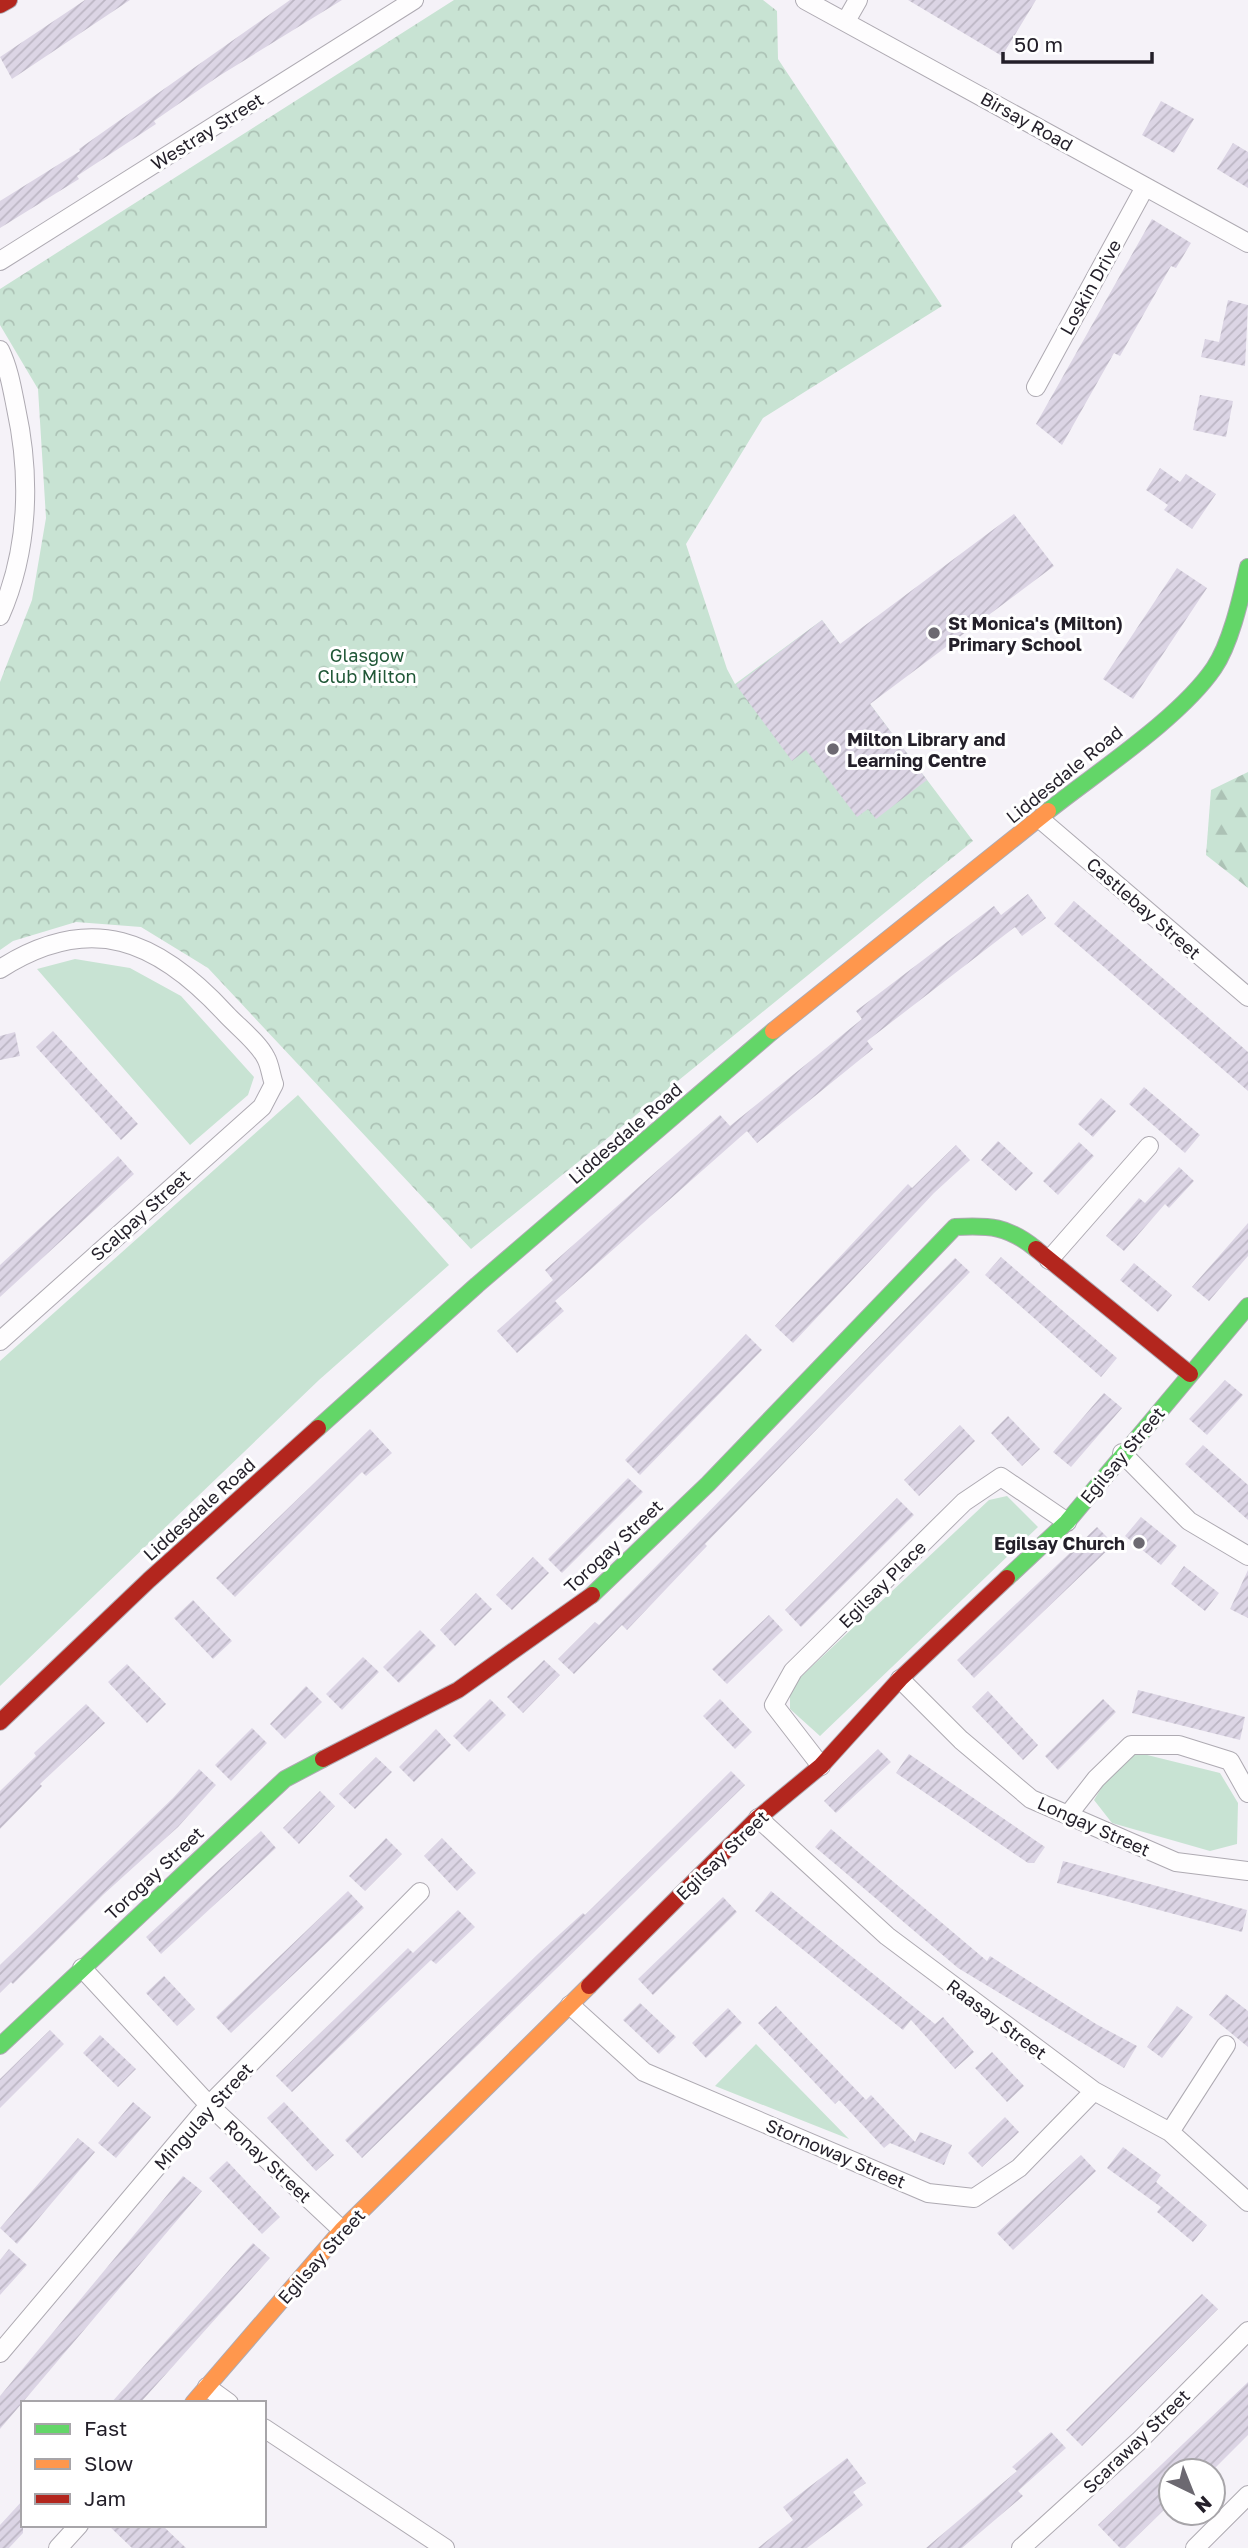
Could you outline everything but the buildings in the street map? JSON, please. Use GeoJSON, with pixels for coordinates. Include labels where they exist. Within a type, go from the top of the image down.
{"type":"FeatureCollection","features":[{"type":"Feature","properties":{"kind":"street"},"geometry":{"type":"LineString","coordinates":[[0,5],[9,0]]}},
{"type":"Feature","properties":{"kind":"street","name":"Westray Street"},"geometry":{"type":"LineString","coordinates":[[0,261],[414,0]]}},
{"type":"Feature","properties":{"kind":"street","name":"Birsay Road"},"geometry":{"type":"LineString","coordinates":[[805,0],[1248,243]]}},
{"type":"Feature","properties":{"kind":"street"},"geometry":{"type":"LineString","coordinates":[[846,21],[858,0]]}},
{"type":"Feature","properties":{"kind":"street","name":"Loskin Drive"},"geometry":{"type":"LineString","coordinates":[[1036,387],[1145,187]]}},
{"type":"Feature","properties":{"kind":"street"},"geometry":{"type":"LineString","coordinates":[[0,350],[8,365],[24,446],[26,521],[11,591],[0,615]]}},
{"type":"Feature","properties":{"kind":"street","name":"Liddesdale Road"},"geometry":{"type":"LineString","coordinates":[[0,1722],[149,1580],[477,1285],[785,1021],[1179,707],[1215,667],[1239,605],[1248,567]]}},
{"type":"Feature","properties":{"kind":"street","name":"Castlebay Street"},"geometry":{"type":"LineString","coordinates":[[1040,819],[1248,997]]}},
{"type":"Feature","properties":{"kind":"street","name":"Scalpay Street"},"geometry":{"type":"LineString","coordinates":[[0,969],[24,954],[49,944],[106,937],[138,945],[195,980],[266,1057],[274,1084],[262,1107],[0,1342]]}},
{"type":"Feature","properties":{"kind":"street"},"geometry":{"type":"LineString","coordinates":[[1049,1260],[1149,1146]]}},
{"type":"Feature","properties":{"kind":"street","name":"Torogay Street"},"geometry":{"type":"LineString","coordinates":[[0,2046],[285,1779],[458,1690],[592,1595],[708,1484],[955,1227],[990,1225],[1021,1237],[1191,1374]]}},
{"type":"Feature","properties":{"kind":"street","name":"Egilsay Street"},"geometry":{"type":"LineString","coordinates":[[194,2401],[342,2230],[758,1818],[821,1766],[900,1679],[1067,1522],[1122,1453],[1248,1306]]}},
{"type":"Feature","properties":{"kind":"street"},"geometry":{"type":"LineString","coordinates":[[1122,1453],[1189,1521],[1248,1556]]}},
{"type":"Feature","properties":{"kind":"street","name":"Egilsay Place"},"geometry":{"type":"LineString","coordinates":[[821,1766],[774,1705],[793,1671],[964,1502],[1001,1477],[1067,1522]]}},
{"type":"Feature","properties":{"kind":"street","name":"Longay Street"},"geometry":{"type":"LineString","coordinates":[[900,1679],[961,1740],[1031,1799],[1175,1862],[1248,1871]]}},
{"type":"Feature","properties":{"kind":"street"},"geometry":{"type":"LineString","coordinates":[[1068,1815],[1096,1779],[1131,1745],[1178,1745],[1230,1761],[1248,1793]]}},
{"type":"Feature","properties":{"kind":"street","name":"Raasay Street"},"geometry":{"type":"LineString","coordinates":[[758,1818],[887,1936],[1094,2091],[1170,2132],[1248,2202]]}},
{"type":"Feature","properties":{"kind":"street","name":"Mingulay Street"},"geometry":{"type":"LineString","coordinates":[[0,2353],[209,2105],[420,1892]]}},
{"type":"Feature","properties":{"kind":"street","name":"Ronay Street"},"geometry":{"type":"LineString","coordinates":[[82,1968],[209,2105],[342,2230]]}},
{"type":"Feature","properties":{"kind":"street","name":"Stornoway Street"},"geometry":{"type":"LineString","coordinates":[[570,2005],[644,2071],[928,2193],[974,2198],[1019,2168],[1094,2091]]}},
{"type":"Feature","properties":{"kind":"street"},"geometry":{"type":"LineString","coordinates":[[1170,2132],[1226,2045]]}},
{"type":"Feature","properties":{"kind":"street","name":"Scaraway Street"},"geometry":{"type":"LineString","coordinates":[[1021,2548],[1139,2441],[1248,2332]]}},
{"type":"Feature","properties":{"kind":"street"},"geometry":{"type":"LineString","coordinates":[[207,2387],[226,2401]]}},
{"type":"Feature","properties":{"kind":"street"},"geometry":{"type":"LineString","coordinates":[[266,2429],[445,2548]]}},
{"type":"Feature","properties":{"kind":"street"},"geometry":{"type":"LineString","coordinates":[[1195,2548],[1248,2495]]}},
{"type":"Feature","properties":{"kind":"street"},"geometry":{"type":"LineString","coordinates":[[58,2548],[77,2527]]}},
{"type":"Feature","properties":{"kind":"green space","name":"Glasgow Club Milton"},"geometry":{"type":"Polygon","coordinates":[[[454,0],[763,0],[777,11],[778,59],[942,306],[763,418],[686,544],[727,669],[735,684],[822,620],[840,644],[870,704],[973,841],[471,1249],[208,968],[141,927],[76,922],[13,941],[0,950],[0,682],[32,600],[46,518],[38,389],[0,325],[0,289],[454,0]]]}},
{"type":"Feature","properties":{"kind":"green space"},"geometry":{"type":"Polygon","coordinates":[[[1248,772],[1248,888],[1206,855],[1211,790],[1248,772]]]}},
{"type":"Feature","properties":{"kind":"green space"},"geometry":{"type":"Polygon","coordinates":[[[75,959],[130,968],[181,996],[254,1077],[248,1095],[190,1145],[37,969],[75,959]]]}},
{"type":"Feature","properties":{"kind":"green space"},"geometry":{"type":"Polygon","coordinates":[[[298,1095],[449,1265],[319,1380],[0,1686],[0,1361],[298,1095]]]}},
{"type":"Feature","properties":{"kind":"green space"},"geometry":{"type":"Polygon","coordinates":[[[1007,1496],[1038,1527],[820,1736],[790,1709],[790,1687],[989,1500],[1007,1496]]]}},
{"type":"Feature","properties":{"kind":"green space"},"geometry":{"type":"Polygon","coordinates":[[[1135,1752],[1220,1773],[1238,1803],[1237,1844],[1210,1851],[1112,1823],[1094,1800],[1106,1780],[1135,1752]]]}},
{"type":"Feature","properties":{"kind":"green space"},"geometry":{"type":"Polygon","coordinates":[[[756,2044],[849,2139],[715,2086],[756,2044]]]}},
{"type":"Feature","properties":{"kind":"traffic: fast"},"geometry":{"type":"LineString","coordinates":[[1048,811],[1159,725],[1199,687],[1226,646],[1248,567]]}},
{"type":"Feature","properties":{"kind":"traffic: fast"},"geometry":{"type":"LineString","coordinates":[[318,1428],[477,1285],[773,1031]]}},
{"type":"Feature","properties":{"kind":"traffic: fast"},"geometry":{"type":"LineString","coordinates":[[592,1595],[708,1484],[955,1227],[978,1226],[1007,1231],[1036,1249]]}},
{"type":"Feature","properties":{"kind":"traffic: fast"},"geometry":{"type":"LineString","coordinates":[[1007,1578],[1067,1522],[1248,1306]]}},
{"type":"Feature","properties":{"kind":"traffic: fast"},"geometry":{"type":"LineString","coordinates":[[0,2046],[285,1779],[323,1759]]}},
{"type":"Feature","properties":{"kind":"traffic: slow"},"geometry":{"type":"LineString","coordinates":[[773,1031],[1048,811]]}},
{"type":"Feature","properties":{"kind":"traffic: slow"},"geometry":{"type":"LineString","coordinates":[[195,2401],[342,2230],[589,1986]]}},
{"type":"Feature","properties":{"kind":"traffic: jam"},"geometry":{"type":"LineString","coordinates":[[0,5],[9,0]]}},
{"type":"Feature","properties":{"kind":"traffic: jam"},"geometry":{"type":"LineString","coordinates":[[1036,1249],[1190,1374]]}},
{"type":"Feature","properties":{"kind":"traffic: jam"},"geometry":{"type":"LineString","coordinates":[[0,1722],[149,1580],[318,1428]]}},
{"type":"Feature","properties":{"kind":"traffic: jam"},"geometry":{"type":"LineString","coordinates":[[589,1986],[758,1818],[821,1766],[900,1679],[1007,1578]]}},
{"type":"Feature","properties":{"kind":"traffic: jam"},"geometry":{"type":"LineString","coordinates":[[323,1759],[458,1690],[592,1595]]}},
{"type":"Feature","properties":{"kind":"place","name":"St Monica's (Milton) Primary School"},"geometry":{"type":"Point","coordinates":[934,633]}},
{"type":"Feature","properties":{"kind":"place","name":"Milton Library and Learning Centre"},"geometry":{"type":"Point","coordinates":[833,749]}},
{"type":"Feature","properties":{"kind":"place","name":"Egilsay Church"},"geometry":{"type":"Point","coordinates":[1139,1543]}}]}
